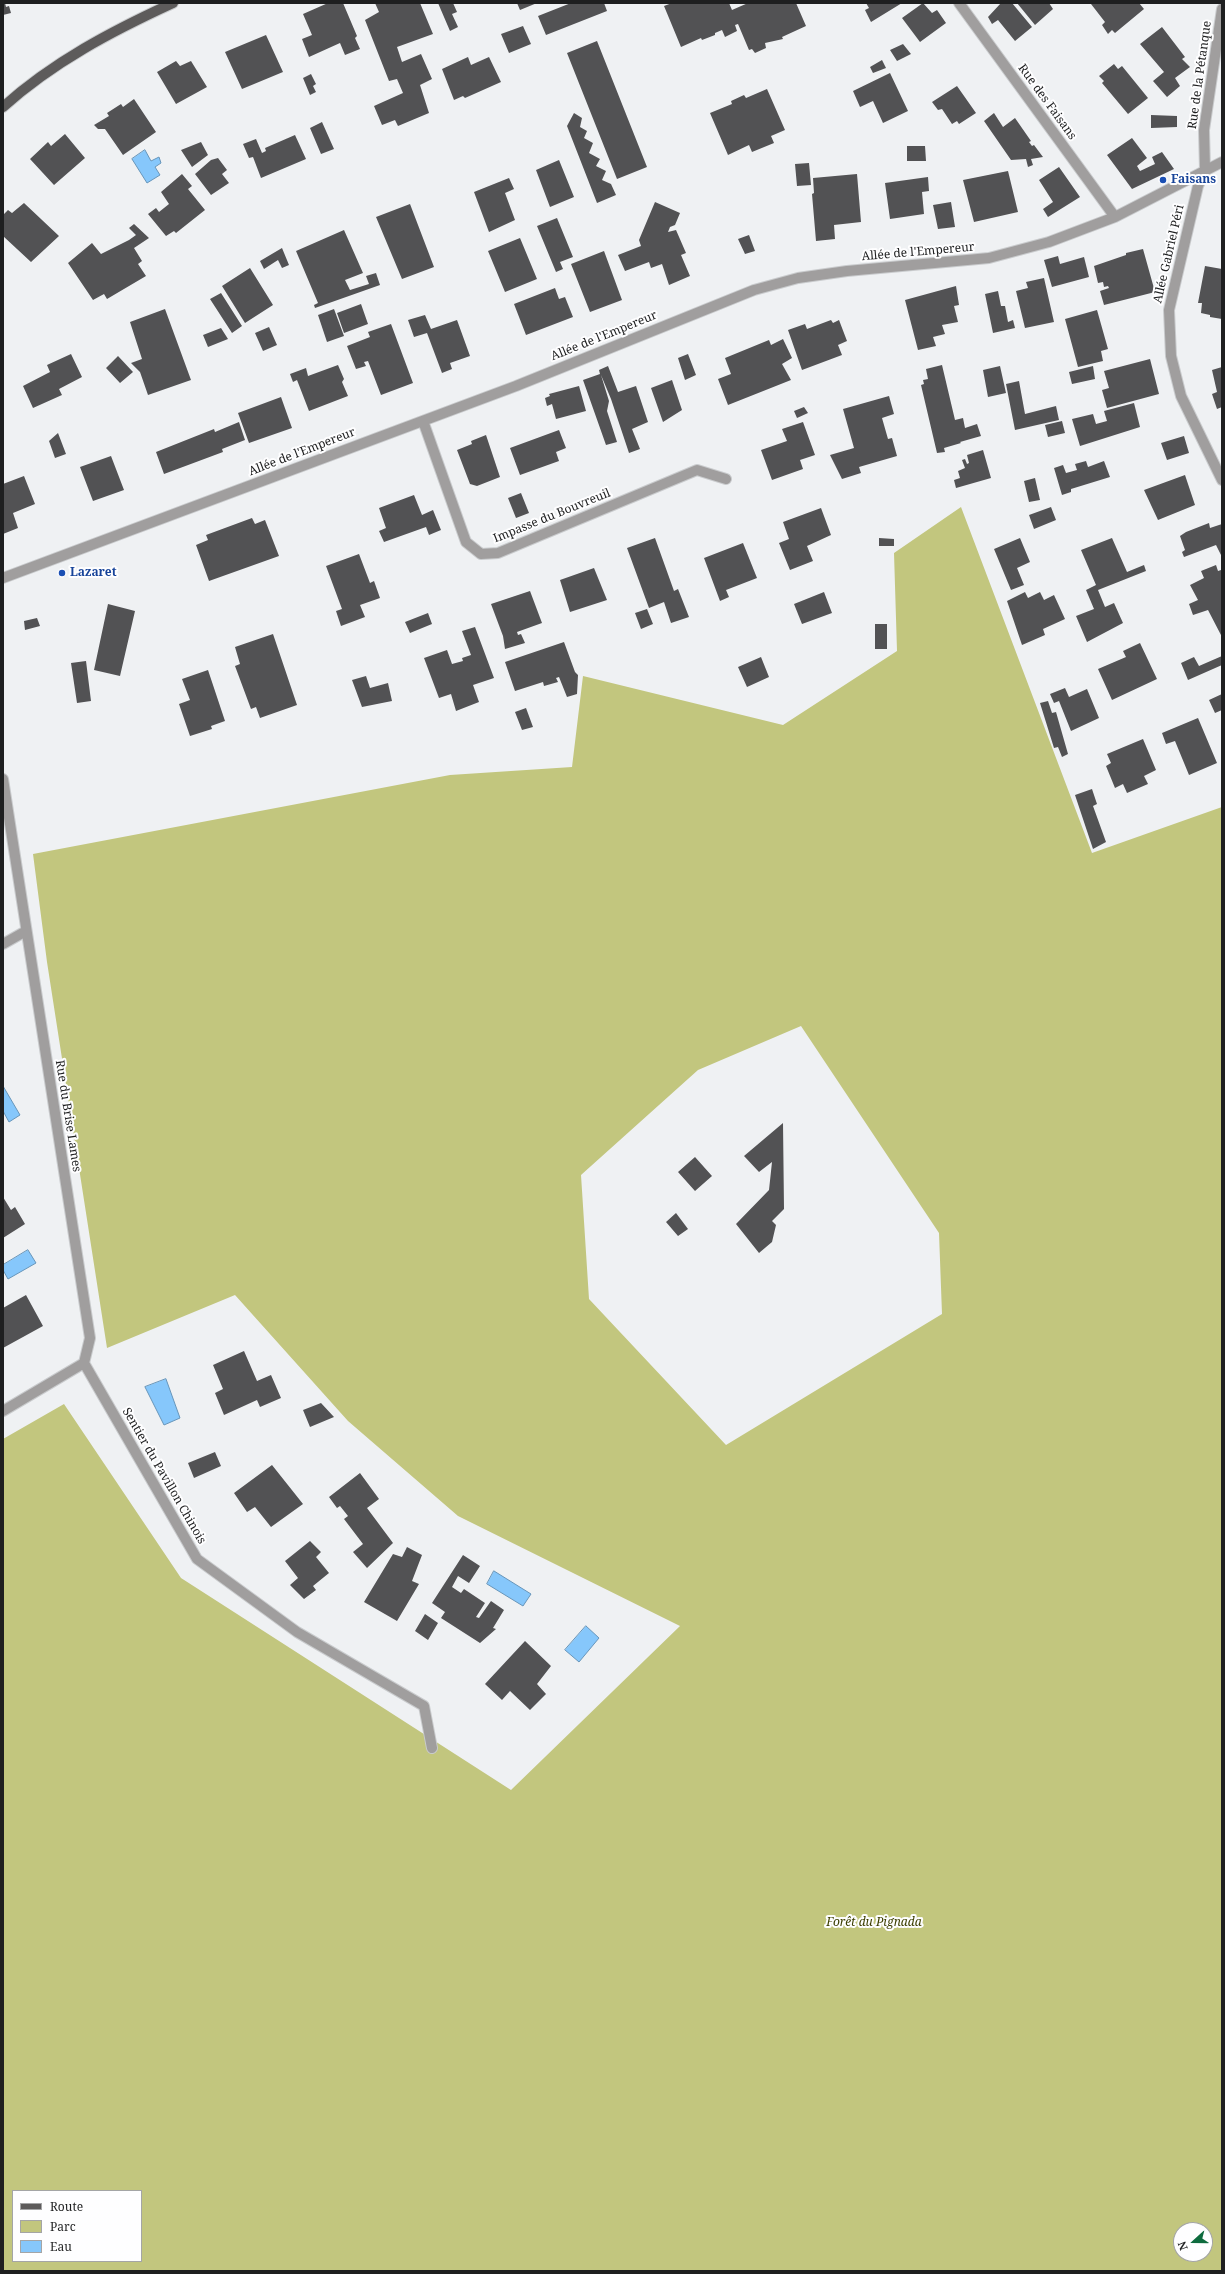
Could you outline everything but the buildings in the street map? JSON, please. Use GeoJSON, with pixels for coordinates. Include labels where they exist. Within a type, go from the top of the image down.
{"type":"FeatureCollection","features":[{"type":"Feature","properties":{"kind":"main road"},"geometry":{"type":"LineString","coordinates":[[3,107],[25,87],[59,63],[102,38],[173,3]]}},
{"type":"Feature","properties":{"kind":"street","name":"Rue des Faisans"},"geometry":{"type":"LineString","coordinates":[[959,3],[1115,217]]}},
{"type":"Feature","properties":{"kind":"street","name":"Rue de la Pétanque"},"geometry":{"type":"LineString","coordinates":[[1205,170],[1204,130],[1222,9]]}},
{"type":"Feature","properties":{"kind":"street","name":"Allée de l'Empereur"},"geometry":{"type":"LineString","coordinates":[[3,578],[516,386],[754,290],[798,278],[847,271],[989,258],[1049,242],[1115,217],[1222,162]]}},
{"type":"Feature","properties":{"kind":"street","name":"Allée Gabriel Péri"},"geometry":{"type":"LineString","coordinates":[[1205,170],[1198,186],[1170,310],[1171,356],[1181,396],[1222,480]]}},
{"type":"Feature","properties":{"kind":"street","name":"Impasse du Bouvreuil"},"geometry":{"type":"LineString","coordinates":[[423,421],[466,542],[481,554],[498,553],[697,470],[726,480]]}},
{"type":"Feature","properties":{"kind":"street","name":"Rue du Brise Lames"},"geometry":{"type":"LineString","coordinates":[[3,779],[90,1338],[84,1363]]}},
{"type":"Feature","properties":{"kind":"street"},"geometry":{"type":"LineString","coordinates":[[3,944],[26,931]]}},
{"type":"Feature","properties":{"kind":"street"},"geometry":{"type":"LineString","coordinates":[[3,1411],[84,1363]]}},
{"type":"Feature","properties":{"kind":"street","name":"Sentier du Pavillon Chinois"},"geometry":{"type":"LineString","coordinates":[[84,1363],[197,1559],[297,1632],[424,1706],[432,1748]]}},
{"type":"Feature","properties":{"kind":"green space","name":"Forêt du Pignada"},"geometry":{"type":"Polygon","coordinates":[[[961,507],[1092,853],[1222,807],[1222,2271],[3,2271],[3,1439],[64,1404],[181,1578],[511,1790],[680,1626],[458,1516],[348,1421],[235,1295],[107,1348],[47,962],[33,854],[450,775],[572,767],[583,676],[783,725],[897,651],[894,553],[961,507]],[[801,1026],[698,1070],[581,1175],[589,1299],[726,1445],[942,1314],[939,1233],[801,1026]]]}},
{"type":"Feature","properties":{"kind":"water"},"geometry":{"type":"Polygon","coordinates":[[[145,150],[151,161],[159,157],[161,163],[155,167],[160,175],[147,183],[132,159],[145,150]]]}},
{"type":"Feature","properties":{"kind":"water"},"geometry":{"type":"Polygon","coordinates":[[[3,1086],[20,1115],[9,1122],[3,1111],[3,1086]]]}},
{"type":"Feature","properties":{"kind":"water"},"geometry":{"type":"Polygon","coordinates":[[[28,1250],[36,1263],[8,1279],[3,1270],[3,1265],[28,1250]]]}},
{"type":"Feature","properties":{"kind":"water"},"geometry":{"type":"Polygon","coordinates":[[[166,1379],[180,1418],[164,1425],[145,1387],[166,1379]]]}},
{"type":"Feature","properties":{"kind":"water"},"geometry":{"type":"Polygon","coordinates":[[[494,1571],[531,1594],[523,1606],[487,1584],[494,1571]]]}},
{"type":"Feature","properties":{"kind":"water"},"geometry":{"type":"Polygon","coordinates":[[[586,1626],[599,1638],[579,1662],[565,1650],[586,1626]]]}},
{"type":"Feature","properties":{"kind":"place","name":"Faisans"},"geometry":{"type":"Point","coordinates":[1163,180]}},
{"type":"Feature","properties":{"kind":"place","name":"Lazaret"},"geometry":{"type":"Point","coordinates":[62,573]}}]}
